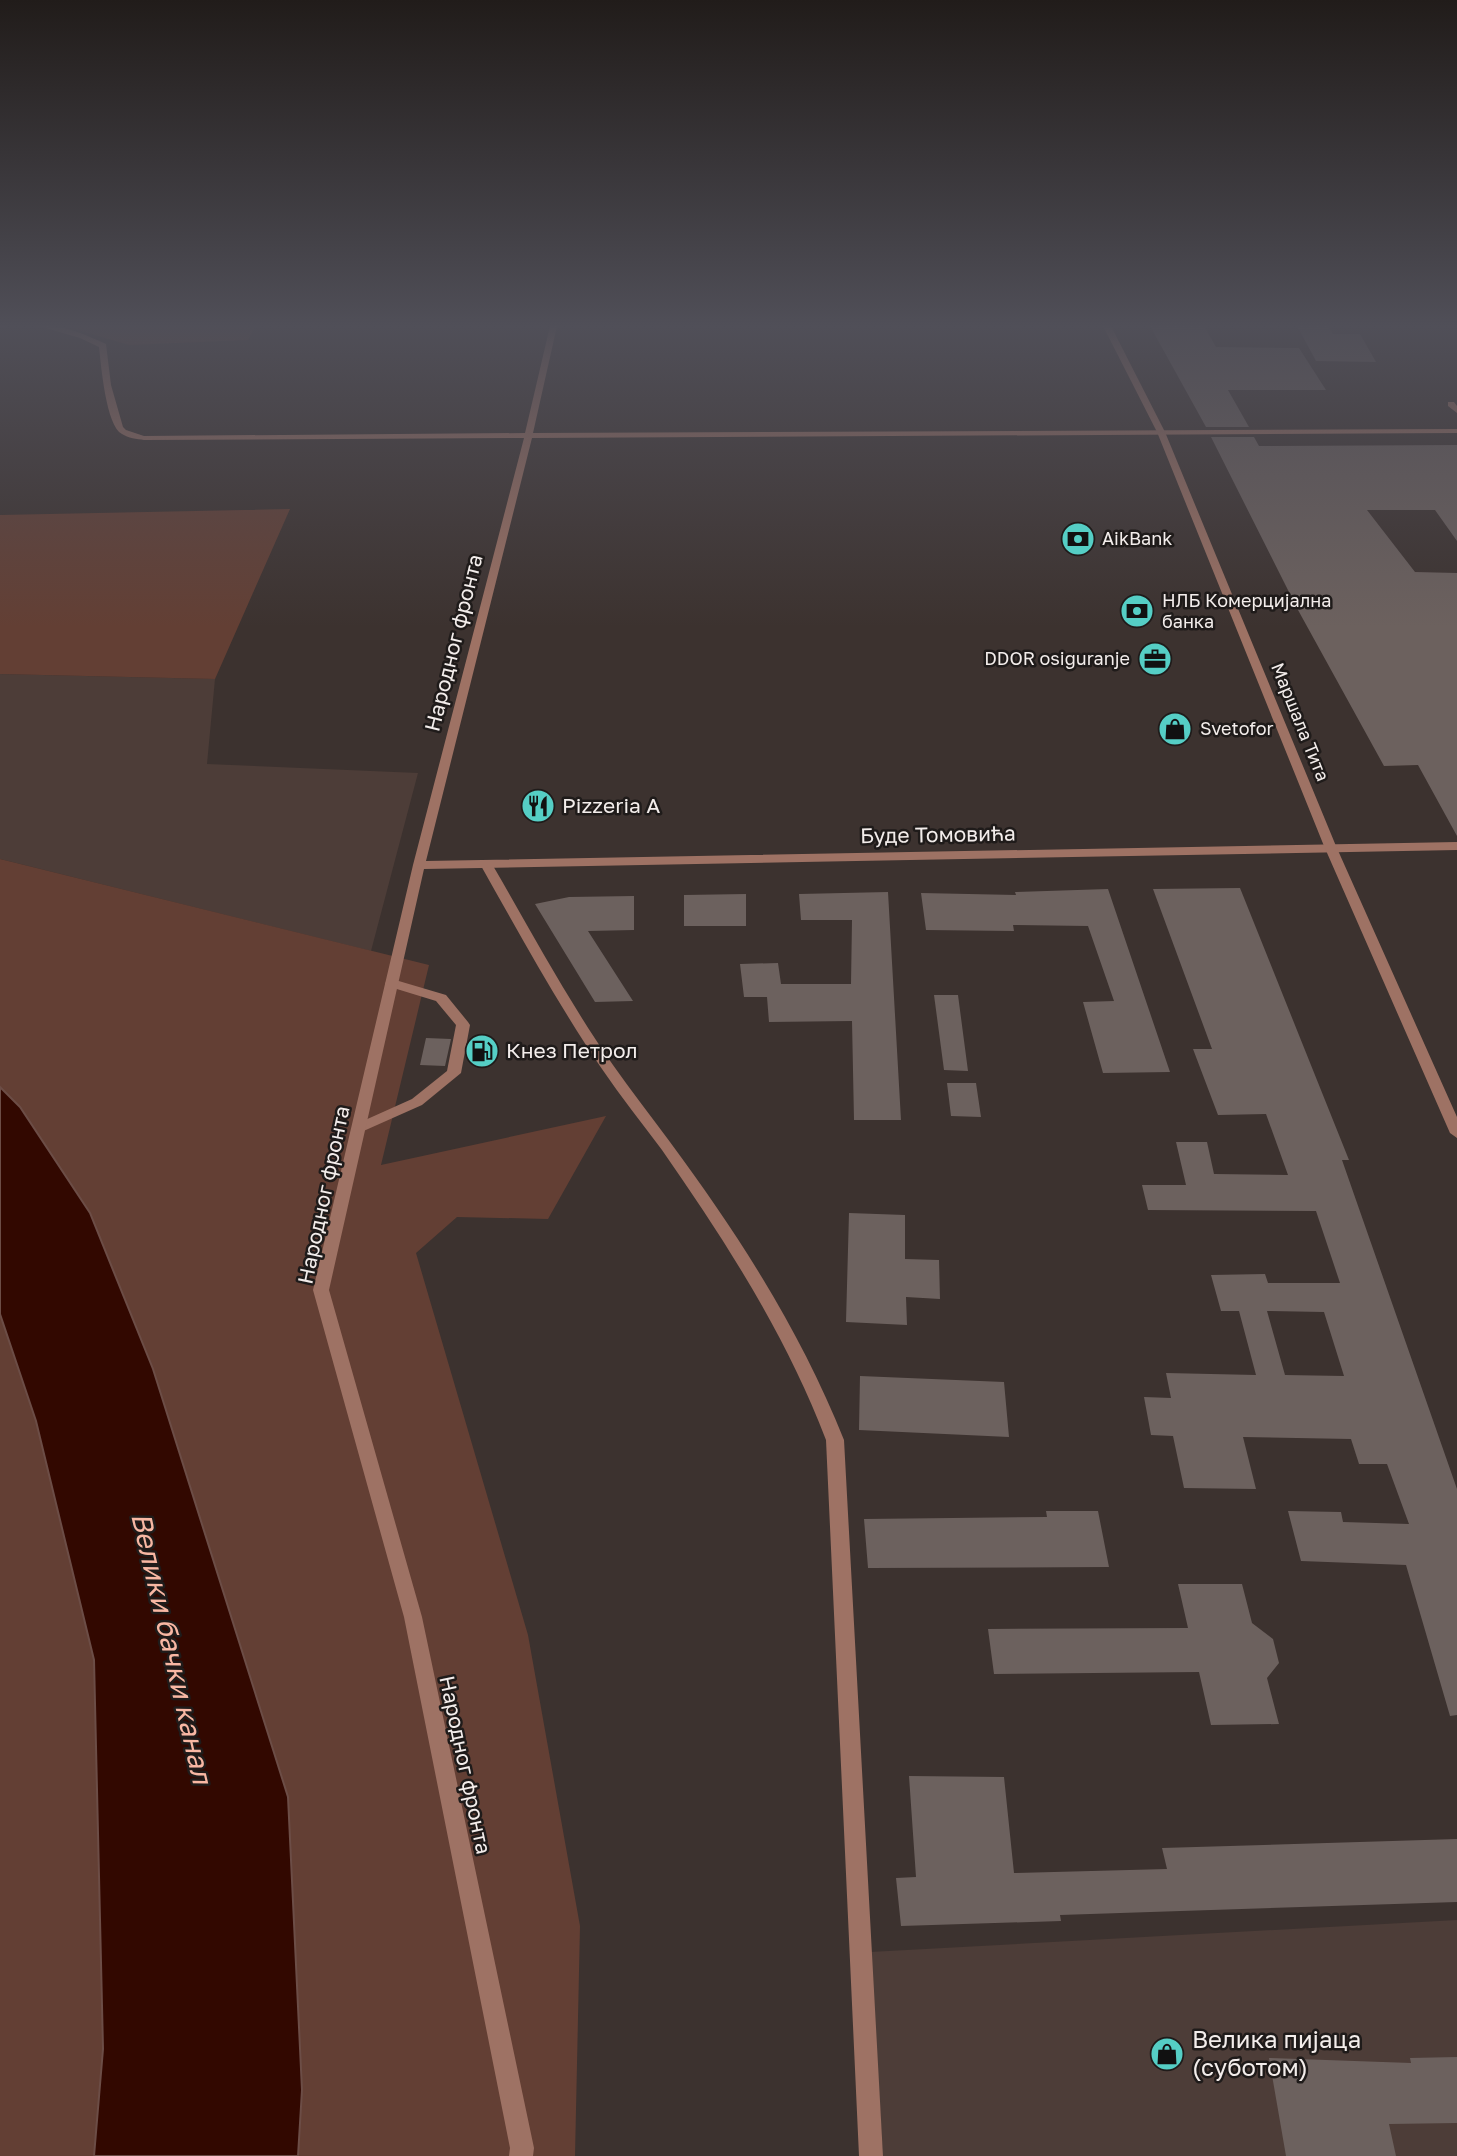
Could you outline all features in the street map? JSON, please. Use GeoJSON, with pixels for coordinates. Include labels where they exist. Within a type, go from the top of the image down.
{"type":"FeatureCollection","features":[{"type":"Feature","properties":{"kind":"street"},"geometry":{"type":"LineString","coordinates":[[119,427],[133,436],[159,439],[1457,431]]}},
{"type":"Feature","properties":{"kind":"street","name":"Народног фронта"},"geometry":{"type":"LineString","coordinates":[[521,2156],[522,2148],[413,1617],[321,1290],[419,865],[530,427]]}},
{"type":"Feature","properties":{"kind":"street","name":"Маршала Тита"},"geometry":{"type":"LineString","coordinates":[[1158,427],[1330,846],[1457,1133]]}},
{"type":"Feature","properties":{"kind":"street","name":"Буде Томовића"},"geometry":{"type":"LineString","coordinates":[[419,865],[1330,846],[1457,846]]}},
{"type":"Feature","properties":{"kind":"street"},"geometry":{"type":"LineString","coordinates":[[486,864],[538,957],[600,1057],[666,1147],[790,1335],[808,1371],[835,1440],[871,2156]]}},
{"type":"Feature","properties":{"kind":"street"},"geometry":{"type":"LineString","coordinates":[[359,1128],[417,1102],[454,1073],[463,1026],[441,998],[392,983]]}},
{"type":"Feature","properties":{"kind":"shaded area"},"geometry":{"type":"Polygon","coordinates":[[[290,509],[215,679],[0,674],[0,515],[290,509]]]}},
{"type":"Feature","properties":{"kind":"shaded area"},"geometry":{"type":"Polygon","coordinates":[[[0,674],[215,679],[207,764],[418,773],[371,951],[0,859],[0,674]]]}},
{"type":"Feature","properties":{"kind":"shaded area"},"geometry":{"type":"Polygon","coordinates":[[[0,859],[429,965],[381,1165],[606,1116],[548,1219],[457,1217],[416,1253],[528,1635],[580,1926],[575,2156],[298,2156],[302,2090],[288,1797],[153,1369],[90,1213],[20,1107],[0,1087],[0,859]]]}},
{"type":"Feature","properties":{"kind":"shaded area"},"geometry":{"type":"Polygon","coordinates":[[[0,1314],[36,1421],[94,1660],[103,2049],[94,2156],[0,2156],[0,1314]]]}},
{"type":"Feature","properties":{"kind":"shaded area","name":"Велика пијаца (суботом)"},"geometry":{"type":"Polygon","coordinates":[[[1457,1920],[1457,2156],[883,2156],[870,1952],[1457,1920]]]}},
{"type":"Feature","properties":{"kind":"water","name":"Велики бачки канал"},"geometry":{"type":"Polygon","coordinates":[[[0,1087],[20,1107],[90,1213],[153,1369],[288,1797],[302,2090],[298,2156],[94,2156],[103,2049],[94,1660],[36,1421],[0,1314],[0,1087]]]}},
{"type":"Feature","properties":{"kind":"building"},"geometry":{"type":"Polygon","coordinates":[[[1211,437],[1254,437],[1259,446],[1457,445],[1457,541],[1435,510],[1367,510],[1415,572],[1457,573],[1457,836],[1418,765],[1384,766],[1298,610],[1211,437]]]}},
{"type":"Feature","properties":{"kind":"building"},"geometry":{"type":"Polygon","coordinates":[[[1240,888],[1349,1160],[1342,1160],[1457,1489],[1457,1715],[1450,1716],[1406,1565],[1301,1561],[1288,1511],[1341,1512],[1343,1522],[1409,1524],[1387,1464],[1359,1464],[1351,1439],[1243,1437],[1256,1489],[1184,1488],[1173,1436],[1151,1435],[1144,1397],[1171,1398],[1166,1373],[1256,1375],[1239,1311],[1221,1311],[1211,1275],[1265,1274],[1268,1283],[1340,1283],[1316,1211],[1148,1210],[1142,1185],[1186,1185],[1176,1142],[1207,1142],[1214,1174],[1288,1175],[1266,1114],[1218,1115],[1193,1049],[1212,1049],[1153,889],[1240,888]],[[1267,1311],[1285,1375],[1344,1376],[1324,1312],[1267,1311]]]}},
{"type":"Feature","properties":{"kind":"building"},"geometry":{"type":"Polygon","coordinates":[[[1108,889],[1170,1072],[1103,1073],[1083,1002],[1114,1001],[1088,926],[1013,925],[1014,931],[926,930],[921,893],[1016,895],[1015,892],[1108,889]]]}},
{"type":"Feature","properties":{"kind":"building"},"geometry":{"type":"Polygon","coordinates":[[[888,892],[901,1120],[854,1120],[852,1021],[769,1022],[767,997],[744,997],[740,964],[778,963],[781,984],[851,984],[852,920],[801,920],[799,894],[888,892]]]}},
{"type":"Feature","properties":{"kind":"building"},"geometry":{"type":"Polygon","coordinates":[[[746,894],[746,926],[684,926],[684,895],[746,894]]]}},
{"type":"Feature","properties":{"kind":"building"},"geometry":{"type":"Polygon","coordinates":[[[634,896],[634,930],[588,931],[633,1001],[595,1002],[535,904],[569,897],[634,896]]]}},
{"type":"Feature","properties":{"kind":"building"},"geometry":{"type":"Polygon","coordinates":[[[934,995],[958,995],[968,1071],[944,1070],[934,995]]]}},
{"type":"Feature","properties":{"kind":"building"},"geometry":{"type":"Polygon","coordinates":[[[426,1038],[451,1039],[445,1066],[420,1065],[426,1038]]]}},
{"type":"Feature","properties":{"kind":"building"},"geometry":{"type":"Polygon","coordinates":[[[947,1083],[976,1083],[981,1117],[951,1116],[947,1083]]]}},
{"type":"Feature","properties":{"kind":"building"},"geometry":{"type":"Polygon","coordinates":[[[849,1213],[905,1215],[905,1259],[939,1260],[940,1299],[906,1297],[907,1325],[846,1322],[849,1213]]]}},
{"type":"Feature","properties":{"kind":"building"},"geometry":{"type":"Polygon","coordinates":[[[860,1376],[1004,1382],[1009,1437],[859,1430],[860,1376]]]}},
{"type":"Feature","properties":{"kind":"building"},"geometry":{"type":"Polygon","coordinates":[[[1046,1511],[1098,1511],[1109,1567],[868,1568],[864,1519],[1047,1517],[1046,1511]]]}},
{"type":"Feature","properties":{"kind":"building"},"geometry":{"type":"Polygon","coordinates":[[[1178,1584],[1242,1584],[1252,1623],[1273,1639],[1279,1663],[1267,1678],[1279,1724],[1211,1725],[1199,1672],[994,1674],[988,1629],[1188,1628],[1178,1584]]]}},
{"type":"Feature","properties":{"kind":"building"},"geometry":{"type":"Polygon","coordinates":[[[909,1776],[1004,1777],[1014,1873],[1167,1869],[1162,1848],[1457,1839],[1457,1902],[1060,1915],[1061,1921],[901,1926],[896,1878],[916,1877],[909,1776]]]}},
{"type":"Feature","properties":{"kind":"building"},"geometry":{"type":"Polygon","coordinates":[[[1457,2057],[1457,2123],[1389,2124],[1396,2156],[1286,2156],[1269,2058],[1411,2063],[1410,2058],[1457,2057]]]}},
{"type":"Feature","properties":{"kind":"place","name":"AikBank"},"geometry":{"type":"Point","coordinates":[1078,539]}},
{"type":"Feature","properties":{"kind":"place","name":"НЛБ Комерцијална банка"},"geometry":{"type":"Point","coordinates":[1137,611]}},
{"type":"Feature","properties":{"kind":"place","name":"DDOR osiguranje"},"geometry":{"type":"Point","coordinates":[1155,659]}},
{"type":"Feature","properties":{"kind":"place","name":"Svetofor"},"geometry":{"type":"Point","coordinates":[1175,729]}},
{"type":"Feature","properties":{"kind":"place","name":"Pizzeria A"},"geometry":{"type":"Point","coordinates":[538,806]}},
{"type":"Feature","properties":{"kind":"place","name":"Кнез Петрол"},"geometry":{"type":"Point","coordinates":[482,1051]}},
{"type":"Feature","properties":{"kind":"place","name":"Велика пијаца (суботом)"},"geometry":{"type":"Point","coordinates":[1167,2054]}}]}
